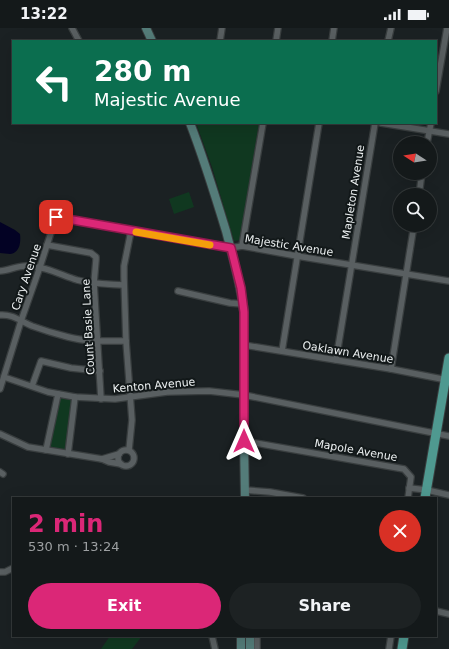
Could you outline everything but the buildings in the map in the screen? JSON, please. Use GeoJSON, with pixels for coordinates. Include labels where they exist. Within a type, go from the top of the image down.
{"type":"FeatureCollection","features":[{"type":"Feature","properties":{"kind":"main road"},"geometry":{"type":"LineString","coordinates":[[146,28],[152,40]]}},
{"type":"Feature","properties":{"kind":"main road"},"geometry":{"type":"LineString","coordinates":[[190,124],[209,174],[241,288],[244,345],[245,494]]}},
{"type":"Feature","properties":{"kind":"main road"},"geometry":{"type":"LineString","coordinates":[[426,494],[436,433],[447,380],[449,358]]}},
{"type":"Feature","properties":{"kind":"main road"},"geometry":{"type":"LineString","coordinates":[[241,637],[241,649]]}},
{"type":"Feature","properties":{"kind":"main road"},"geometry":{"type":"LineString","coordinates":[[250,637],[250,649]]}},
{"type":"Feature","properties":{"kind":"main road"},"geometry":{"type":"LineString","coordinates":[[402,649],[404,637]]}},
{"type":"Feature","properties":{"kind":"street"},"geometry":{"type":"LineString","coordinates":[[72,28],[78,40]]}},
{"type":"Feature","properties":{"kind":"street"},"geometry":{"type":"LineString","coordinates":[[220,40],[222,28]]}},
{"type":"Feature","properties":{"kind":"street"},"geometry":{"type":"LineString","coordinates":[[276,40],[278,28]]}},
{"type":"Feature","properties":{"kind":"street"},"geometry":{"type":"LineString","coordinates":[[332,40],[334,28]]}},
{"type":"Feature","properties":{"kind":"street"},"geometry":{"type":"LineString","coordinates":[[388,40],[391,28]]}},
{"type":"Feature","properties":{"kind":"street"},"geometry":{"type":"LineString","coordinates":[[437,85],[447,28]]}},
{"type":"Feature","properties":{"kind":"street"},"geometry":{"type":"LineString","coordinates":[[242,246],[263,124]]}},
{"type":"Feature","properties":{"kind":"street"},"geometry":{"type":"LineString","coordinates":[[282,351],[319,124]]}},
{"type":"Feature","properties":{"kind":"street","name":"Mapleton Avenue"},"geometry":{"type":"LineString","coordinates":[[336,360],[375,124]]}},
{"type":"Feature","properties":{"kind":"street"},"geometry":{"type":"LineString","coordinates":[[387,124],[449,134]]}},
{"type":"Feature","properties":{"kind":"street"},"geometry":{"type":"LineString","coordinates":[[428,136],[431,124]]}},
{"type":"Feature","properties":{"kind":"street","name":"Majestic Avenue"},"geometry":{"type":"LineString","coordinates":[[56,217],[231,248],[242,246],[449,282]]}},
{"type":"Feature","properties":{"kind":"street","name":"Cary Avenue"},"geometry":{"type":"LineString","coordinates":[[0,389],[56,217]]}},
{"type":"Feature","properties":{"kind":"street"},"geometry":{"type":"LineString","coordinates":[[129,450],[132,420],[126,341],[124,266],[131,231]]}},
{"type":"Feature","properties":{"kind":"street"},"geometry":{"type":"LineString","coordinates":[[391,369],[413,232]]}},
{"type":"Feature","properties":{"kind":"street","name":"Count Basie Lane"},"geometry":{"type":"LineString","coordinates":[[47,245],[91,253],[94,255],[96,260],[94,283],[101,399]]}},
{"type":"Feature","properties":{"kind":"street"},"geometry":{"type":"LineString","coordinates":[[0,271],[5,271],[24,265],[40,267],[78,280],[94,283],[124,285]]}},
{"type":"Feature","properties":{"kind":"street"},"geometry":{"type":"LineString","coordinates":[[178,292],[230,303],[243,304]]}},
{"type":"Feature","properties":{"kind":"street"},"geometry":{"type":"LineString","coordinates":[[0,315],[12,316],[31,326],[69,337],[98,341],[126,341]]}},
{"type":"Feature","properties":{"kind":"street","name":"Oaklawn Avenue"},"geometry":{"type":"LineString","coordinates":[[244,345],[391,369],[447,380]]}},
{"type":"Feature","properties":{"kind":"street"},"geometry":{"type":"LineString","coordinates":[[32,386],[41,361],[71,368],[100,372]]}},
{"type":"Feature","properties":{"kind":"street","name":"Kenton Avenue"},"geometry":{"type":"LineString","coordinates":[[4,377],[48,392],[75,397],[101,399],[131,398],[167,392],[186,391],[209,391],[244,395],[449,436]]}},
{"type":"Feature","properties":{"kind":"street"},"geometry":{"type":"LineString","coordinates":[[46,450],[58,394]]}},
{"type":"Feature","properties":{"kind":"street"},"geometry":{"type":"LineString","coordinates":[[68,454],[75,397]]}},
{"type":"Feature","properties":{"kind":"street"},"geometry":{"type":"LineString","coordinates":[[0,434],[28,447],[102,459],[127,466],[133,462],[134,455],[129,450],[123,450],[119,454],[102,459]]}},
{"type":"Feature","properties":{"kind":"street","name":"Mapole Avenue"},"geometry":{"type":"LineString","coordinates":[[244,441],[404,469],[411,477],[409,488]]}},
{"type":"Feature","properties":{"kind":"street"},"geometry":{"type":"LineString","coordinates":[[119,454],[118,458],[121,464]]}},
{"type":"Feature","properties":{"kind":"street"},"geometry":{"type":"LineString","coordinates":[[408,497],[409,488],[426,494],[449,495]]}},
{"type":"Feature","properties":{"kind":"street"},"geometry":{"type":"LineString","coordinates":[[257,491],[257,497]]}},
{"type":"Feature","properties":{"kind":"street"},"geometry":{"type":"LineString","coordinates":[[245,494],[257,491],[296,497]]}},
{"type":"Feature","properties":{"kind":"street"},"geometry":{"type":"LineString","coordinates":[[0,572],[5,572],[12,568]]}},
{"type":"Feature","properties":{"kind":"street"},"geometry":{"type":"LineString","coordinates":[[437,611],[449,614]]}},
{"type":"Feature","properties":{"kind":"street"},"geometry":{"type":"LineString","coordinates":[[212,637],[215,649]]}},
{"type":"Feature","properties":{"kind":"street"},"geometry":{"type":"LineString","coordinates":[[257,637],[257,649]]}},
{"type":"Feature","properties":{"kind":"street"},"geometry":{"type":"LineString","coordinates":[[389,649],[391,637]]}},
{"type":"Feature","properties":{"kind":"green space"},"geometry":{"type":"Polygon","coordinates":[[[196,124],[259,124],[240,240],[234,241],[212,167],[196,124]]]}},
{"type":"Feature","properties":{"kind":"green space"},"geometry":{"type":"Polygon","coordinates":[[[189,192],[194,207],[174,214],[169,199],[189,192]]]}},
{"type":"Feature","properties":{"kind":"green space"},"geometry":{"type":"Polygon","coordinates":[[[61,398],[71,400],[73,404],[67,447],[65,450],[51,447],[50,444],[58,400],[61,398]]]}},
{"type":"Feature","properties":{"kind":"green space"},"geometry":{"type":"Polygon","coordinates":[[[109,637],[141,637],[132,649],[101,649],[109,637]]]}},
{"type":"Feature","properties":{"kind":"water"},"geometry":{"type":"Polygon","coordinates":[[[0,222],[20,234],[19,247],[16,252],[10,254],[0,253],[0,222]]]}},
{"type":"Feature","properties":{"kind":"slow traffic"},"geometry":{"type":"LineString","coordinates":[[136,232],[210,245]]}},
{"type":"Feature","properties":{"kind":"route"},"geometry":{"type":"LineString","coordinates":[[56,217],[231,248],[241,288],[244,312],[244,441]]}}]}
